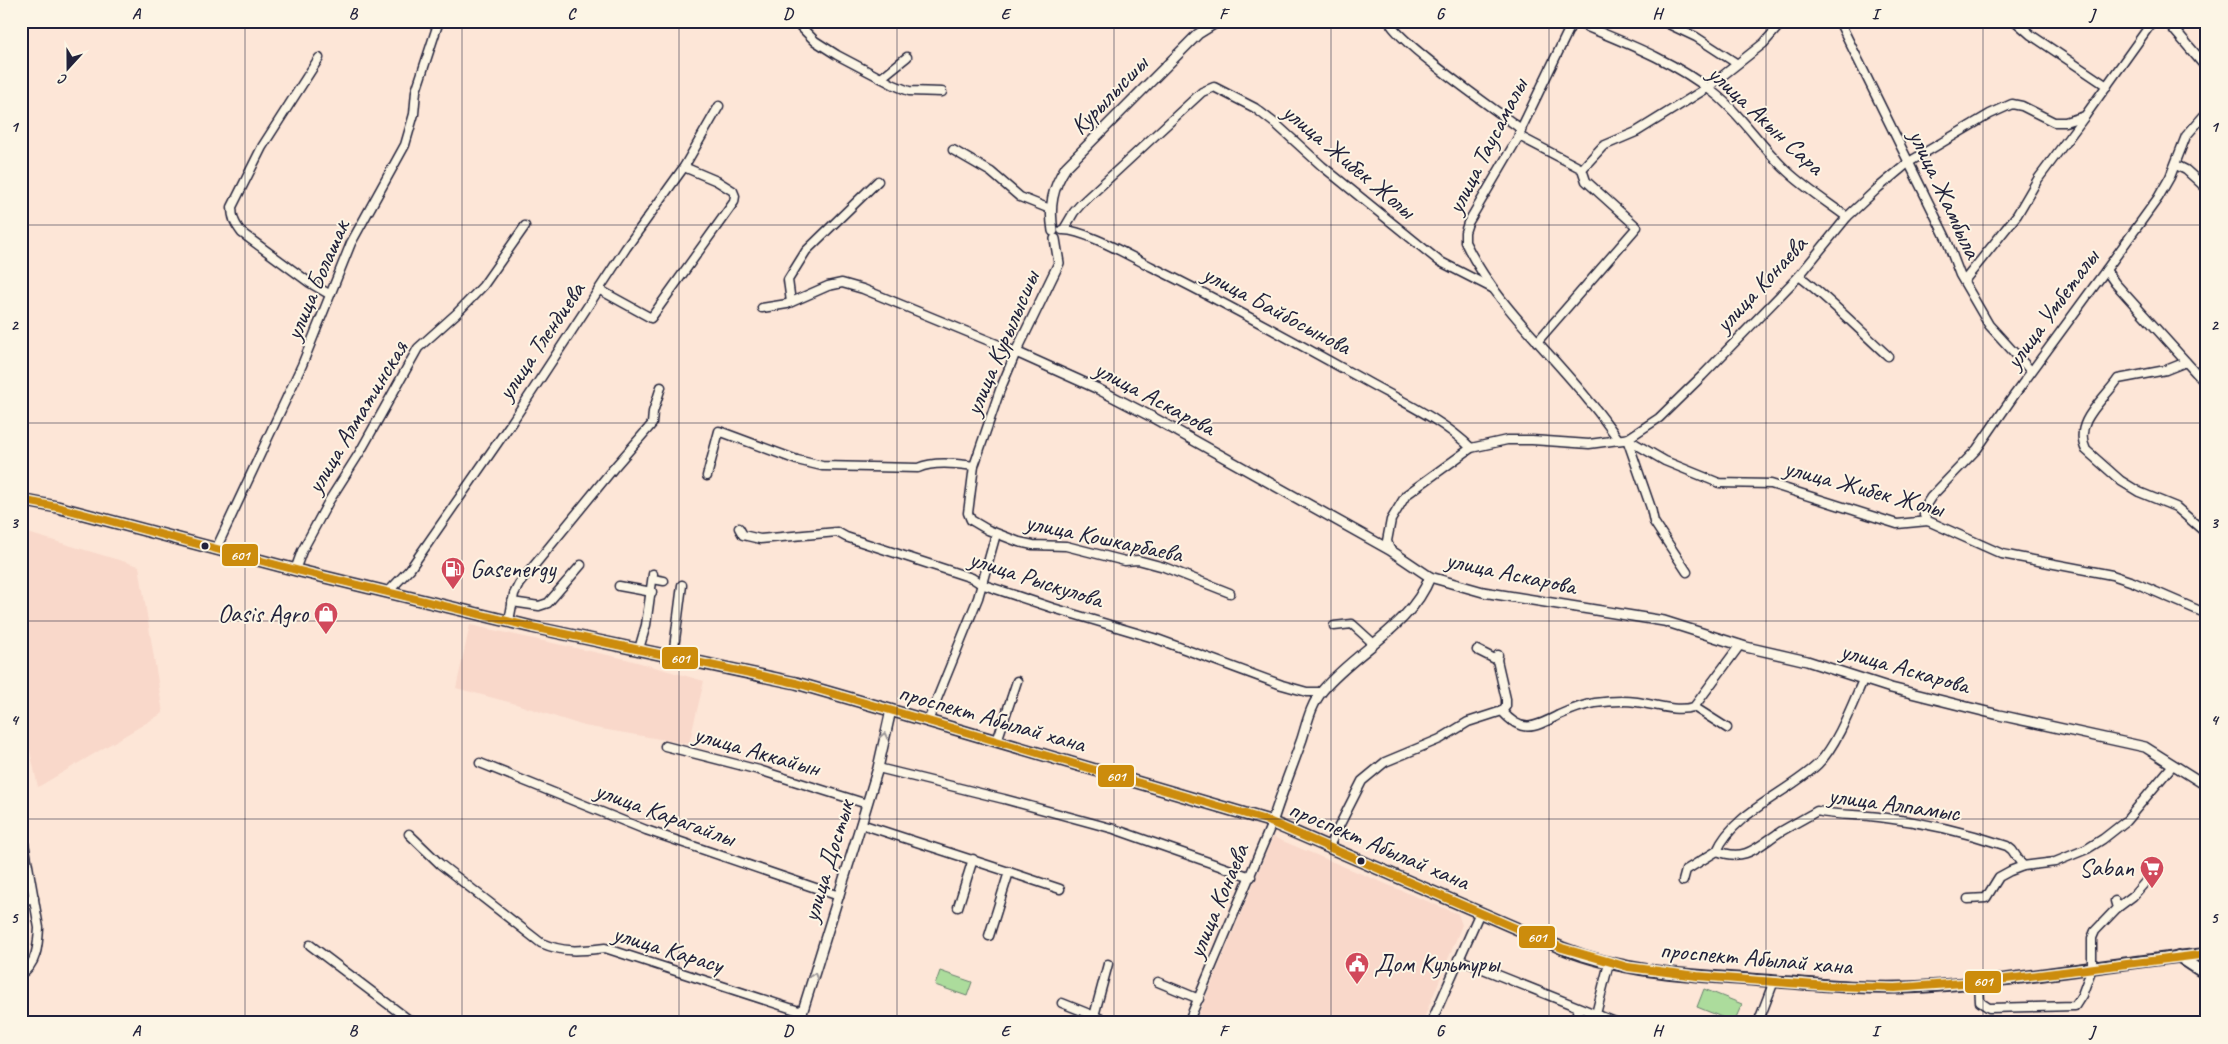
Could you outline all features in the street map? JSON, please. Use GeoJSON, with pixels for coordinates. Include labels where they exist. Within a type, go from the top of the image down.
{"type":"FeatureCollection","features":[{"type":"Feature","properties":{"kind":"main road","name":"проспект Абылай хана"},"geometry":{"type":"LineString","coordinates":[[21,500],[65,509],[295,570],[509,621],[796,683],[997,741],[1272,823],[1592,960],[1670,974],[1862,988],[1917,987],[1979,982],[2206,954]]}},
{"type":"Feature","properties":{"kind":"main road"},"geometry":{"type":"LineString","coordinates":[[2178,956],[2207,975]]}},
{"type":"Feature","properties":{"kind":"street","name":"улица Болашак"},"geometry":{"type":"LineString","coordinates":[[216,549],[302,365],[351,243],[405,145],[414,114],[416,90],[439,21]]}},
{"type":"Feature","properties":{"kind":"street"},"geometry":{"type":"LineString","coordinates":[[795,21],[815,41],[841,58],[880,78],[909,91],[942,92]]}},
{"type":"Feature","properties":{"kind":"street","name":"Курылысшы"},"geometry":{"type":"LineString","coordinates":[[1057,183],[1066,167],[1138,96],[1164,67],[1198,34],[1219,21]]}},
{"type":"Feature","properties":{"kind":"street"},"geometry":{"type":"LineString","coordinates":[[1390,21],[1391,27],[1418,51],[1520,133],[1582,169],[1586,181],[1637,227],[1537,342]]}},
{"type":"Feature","properties":{"kind":"street","name":"улица Таусамалы"},"geometry":{"type":"LineString","coordinates":[[1492,288],[1469,251],[1465,242],[1465,232],[1468,223],[1520,133],[1573,21]]}},
{"type":"Feature","properties":{"kind":"street","name":"улица Акын Сара"},"geometry":{"type":"LineString","coordinates":[[1573,21],[1668,62],[1707,88],[1732,109],[1788,172],[1847,217]]}},
{"type":"Feature","properties":{"kind":"street","name":"улица Акын Сара"},"geometry":{"type":"LineString","coordinates":[[1662,21],[1696,37],[1736,63]]}},
{"type":"Feature","properties":{"kind":"street"},"geometry":{"type":"LineString","coordinates":[[1582,169],[1603,146],[1615,139],[1636,132],[1707,88],[1736,63],[1764,43],[1783,21]]}},
{"type":"Feature","properties":{"kind":"street","name":"улица Жамбыла"},"geometry":{"type":"LineString","coordinates":[[1839,21],[1909,162],[1964,280],[1990,325],[2031,371]]}},
{"type":"Feature","properties":{"kind":"street"},"geometry":{"type":"LineString","coordinates":[[2015,21],[2031,35],[2108,86]]}},
{"type":"Feature","properties":{"kind":"street"},"geometry":{"type":"LineString","coordinates":[[1964,280],[2017,215],[2038,179],[2108,86],[2153,21]]}},
{"type":"Feature","properties":{"kind":"street"},"geometry":{"type":"LineString","coordinates":[[2167,21],[2207,68]]}},
{"type":"Feature","properties":{"kind":"street"},"geometry":{"type":"LineString","coordinates":[[880,78],[907,57]]}},
{"type":"Feature","properties":{"kind":"street"},"geometry":{"type":"LineString","coordinates":[[319,58],[262,148],[232,207],[232,212],[236,226],[242,233],[310,283],[329,294]]}},
{"type":"Feature","properties":{"kind":"street","name":"улица Жибек Жолы"},"geometry":{"type":"LineString","coordinates":[[1064,229],[1081,204],[1202,92],[1214,87],[1230,93],[1277,124],[1322,166],[1439,261],[1492,288],[1623,439],[1665,461],[1718,483],[1771,484],[1897,524],[1928,521],[2002,554],[2133,582],[2207,614]]}},
{"type":"Feature","properties":{"kind":"street","name":"улица Конаева"},"geometry":{"type":"LineString","coordinates":[[1390,550],[1387,542],[1391,520],[1406,495],[1471,448],[1507,440],[1589,444],[1623,439],[1659,418],[1799,276],[1847,217],[1909,162],[1997,110],[2012,104],[2022,106],[2054,122],[2065,122],[2085,116]]}},
{"type":"Feature","properties":{"kind":"street","name":"улица Тлендиева"},"geometry":{"type":"LineString","coordinates":[[388,592],[410,569],[684,167],[719,106]]}},
{"type":"Feature","properties":{"kind":"street","name":"улица Умбеталы"},"geometry":{"type":"LineString","coordinates":[[1928,521],[1924,515],[1924,508],[1927,502],[1977,449],[2031,371],[2158,198],[2176,165],[2186,136],[2207,112]]}},
{"type":"Feature","properties":{"kind":"street"},"geometry":{"type":"LineString","coordinates":[[953,150],[991,172],[1020,197],[1050,209]]}},
{"type":"Feature","properties":{"kind":"street"},"geometry":{"type":"LineString","coordinates":[[2176,165],[2186,170],[2207,188]]}},
{"type":"Feature","properties":{"kind":"street"},"geometry":{"type":"LineString","coordinates":[[600,290],[651,318],[719,224],[734,202],[735,196],[733,191],[717,181],[684,167]]}},
{"type":"Feature","properties":{"kind":"street"},"geometry":{"type":"LineString","coordinates":[[791,302],[788,280],[806,251],[878,181]]}},
{"type":"Feature","properties":{"kind":"street","name":"улица Курылысшы"},"geometry":{"type":"LineString","coordinates":[[971,520],[968,512],[974,466],[997,397],[1058,263],[1050,209],[1057,183]]}},
{"type":"Feature","properties":{"kind":"street","name":"улица Алматинская"},"geometry":{"type":"LineString","coordinates":[[295,570],[302,550],[418,348],[456,314],[483,286],[525,226]]}},
{"type":"Feature","properties":{"kind":"street","name":"улица Байбосынова"},"geometry":{"type":"LineString","coordinates":[[1054,235],[1064,229],[1082,234],[1275,330],[1421,413],[1461,438],[1471,448]]}},
{"type":"Feature","properties":{"kind":"street"},"geometry":{"type":"LineString","coordinates":[[2106,270],[2115,283],[2207,385]]}},
{"type":"Feature","properties":{"kind":"street"},"geometry":{"type":"LineString","coordinates":[[1799,276],[1825,296],[1851,323],[1888,356]]}},
{"type":"Feature","properties":{"kind":"street","name":"улица Аскарова"},"geometry":{"type":"LineString","coordinates":[[762,308],[791,302],[828,286],[842,283],[863,289],[1016,352],[1096,388],[1390,550],[1430,576],[1483,592],[1664,621],[1740,645],[1807,661],[1863,680],[1990,713],[2144,747],[2207,786]]}},
{"type":"Feature","properties":{"kind":"street"},"geometry":{"type":"LineString","coordinates":[[2186,362],[2166,370],[2118,380],[2095,406],[2087,419],[2083,435],[2084,444],[2086,450],[2121,481],[2139,492],[2176,507],[2207,534]]}},
{"type":"Feature","properties":{"kind":"street"},"geometry":{"type":"LineString","coordinates":[[509,621],[512,602],[519,584],[652,424],[653,412],[661,387]]}},
{"type":"Feature","properties":{"kind":"street"},"geometry":{"type":"LineString","coordinates":[[707,476],[719,431],[796,460],[822,466],[918,468],[957,464],[974,466]]}},
{"type":"Feature","properties":{"kind":"street"},"geometry":{"type":"LineString","coordinates":[[1623,439],[1652,508],[1654,522],[1687,572]]}},
{"type":"Feature","properties":{"kind":"street","name":"улица Кошкарбаева"},"geometry":{"type":"LineString","coordinates":[[971,520],[996,534],[1033,545],[1066,546],[1125,562],[1138,560],[1164,566],[1230,593]]}},
{"type":"Feature","properties":{"kind":"street","name":"улица Рыскулова"},"geometry":{"type":"LineString","coordinates":[[739,528],[743,535],[760,539],[837,532],[846,537],[972,578],[981,584],[1157,639],[1282,685],[1306,692],[1321,692]]}},
{"type":"Feature","properties":{"kind":"street"},"geometry":{"type":"LineString","coordinates":[[928,721],[978,598],[996,534]]}},
{"type":"Feature","properties":{"kind":"street"},"geometry":{"type":"LineString","coordinates":[[512,602],[539,606],[548,603],[581,565]]}},
{"type":"Feature","properties":{"kind":"street","name":"улица Конаева"},"geometry":{"type":"LineString","coordinates":[[1188,1023],[1251,877],[1272,823],[1306,723],[1321,692],[1343,668],[1374,644],[1413,605],[1426,587],[1430,576]]}},
{"type":"Feature","properties":{"kind":"street"},"geometry":{"type":"LineString","coordinates":[[639,649],[652,592],[653,577],[664,581]]}},
{"type":"Feature","properties":{"kind":"street"},"geometry":{"type":"LineString","coordinates":[[672,656],[682,585]]}},
{"type":"Feature","properties":{"kind":"street"},"geometry":{"type":"LineString","coordinates":[[619,586],[652,592]]}},
{"type":"Feature","properties":{"kind":"street"},"geometry":{"type":"LineString","coordinates":[[1334,626],[1352,624],[1374,644]]}},
{"type":"Feature","properties":{"kind":"street"},"geometry":{"type":"LineString","coordinates":[[1502,711],[1511,722],[1526,727],[1547,723],[1560,715],[1596,703],[1626,701],[1684,710],[1694,707],[1740,645]]}},
{"type":"Feature","properties":{"kind":"street"},"geometry":{"type":"LineString","coordinates":[[1329,846],[1362,781],[1385,762],[1440,739],[1468,722],[1502,711],[1506,706],[1497,658],[1477,650]]}},
{"type":"Feature","properties":{"kind":"street"},"geometry":{"type":"LineString","coordinates":[[1683,881],[1686,870],[1717,850],[1721,840],[1732,829],[1818,764],[1845,722],[1863,680]]}},
{"type":"Feature","properties":{"kind":"street"},"geometry":{"type":"LineString","coordinates":[[997,741],[1017,681]]}},
{"type":"Feature","properties":{"kind":"street"},"geometry":{"type":"LineString","coordinates":[[1694,707],[1727,728]]}},
{"type":"Feature","properties":{"kind":"street","name":"улица Достык"},"geometry":{"type":"LineString","coordinates":[[799,1023],[878,768],[891,710]]}},
{"type":"Feature","properties":{"kind":"street","name":"улица Аккайын"},"geometry":{"type":"LineString","coordinates":[[665,746],[759,770],[867,804]]}},
{"type":"Feature","properties":{"kind":"street","name":"улица Карагайлы"},"geometry":{"type":"LineString","coordinates":[[480,763],[646,830],[839,896]]}},
{"type":"Feature","properties":{"kind":"street"},"geometry":{"type":"LineString","coordinates":[[1968,899],[1986,898],[1999,877],[2024,866],[2055,862],[2087,849],[2126,821],[2172,766]]}},
{"type":"Feature","properties":{"kind":"street"},"geometry":{"type":"LineString","coordinates":[[878,768],[1004,799],[1106,827],[1251,877]]}},
{"type":"Feature","properties":{"kind":"street","name":"улица Алпамыс"},"geometry":{"type":"LineString","coordinates":[[1717,850],[1726,854],[1736,855],[1754,851],[1780,832],[1817,811],[1832,814],[1861,814],[1885,817],[1965,834],[2007,846],[2024,866]]}},
{"type":"Feature","properties":{"kind":"street"},"geometry":{"type":"LineString","coordinates":[[861,824],[973,859],[1060,889]]}},
{"type":"Feature","properties":{"kind":"street"},"geometry":{"type":"LineString","coordinates":[[21,826],[39,928],[38,944],[33,962],[21,974]]}},
{"type":"Feature","properties":{"kind":"street","name":"улица Карасу"},"geometry":{"type":"LineString","coordinates":[[409,834],[446,870],[541,943],[558,950],[572,952],[605,948],[802,1012]]}},
{"type":"Feature","properties":{"kind":"street"},"geometry":{"type":"LineString","coordinates":[[958,907],[973,859]]}},
{"type":"Feature","properties":{"kind":"street"},"geometry":{"type":"LineString","coordinates":[[989,936],[1009,872]]}},
{"type":"Feature","properties":{"kind":"street"},"geometry":{"type":"LineString","coordinates":[[1979,982],[1980,1002],[1989,1008],[2076,1006],[2082,996],[2092,968],[2092,938],[2094,931],[2116,904],[2133,896],[2148,880]]}},
{"type":"Feature","properties":{"kind":"street"},"geometry":{"type":"LineString","coordinates":[[21,901],[34,898]]}},
{"type":"Feature","properties":{"kind":"street"},"geometry":{"type":"LineString","coordinates":[[1431,1023],[1480,912]]}},
{"type":"Feature","properties":{"kind":"street"},"geometry":{"type":"LineString","coordinates":[[310,945],[412,1023]]}},
{"type":"Feature","properties":{"kind":"street"},"geometry":{"type":"LineString","coordinates":[[1458,959],[1618,1023]]}},
{"type":"Feature","properties":{"kind":"street"},"geometry":{"type":"LineString","coordinates":[[1596,1014],[1609,963]]}},
{"type":"Feature","properties":{"kind":"street"},"geometry":{"type":"LineString","coordinates":[[1094,1016],[1108,964]]}},
{"type":"Feature","properties":{"kind":"street"},"geometry":{"type":"LineString","coordinates":[[1158,982],[1199,999]]}},
{"type":"Feature","properties":{"kind":"street"},"geometry":{"type":"LineString","coordinates":[[1758,1023],[1774,982]]}},
{"type":"Feature","properties":{"kind":"street"},"geometry":{"type":"LineString","coordinates":[[1062,1003],[1112,1023]]}},
{"type":"Feature","properties":{"kind":"street"},"geometry":{"type":"LineString","coordinates":[[1573,1023],[1579,1008]]}},
{"type":"Feature","properties":{"kind":"shaded area"},"geometry":{"type":"Polygon","coordinates":[[[21,531],[139,566],[163,713],[38,787],[21,710],[21,531]]]}},
{"type":"Feature","properties":{"kind":"shaded area"},"geometry":{"type":"Polygon","coordinates":[[[470,625],[626,659],[704,681],[689,744],[584,726],[516,704],[456,688],[470,625]]]}},
{"type":"Feature","properties":{"kind":"shaded area"},"geometry":{"type":"Polygon","coordinates":[[[1273,837],[1458,914],[1462,925],[1422,1023],[1195,1023],[1273,837]]]}},
{"type":"Feature","properties":{"kind":"green space"},"geometry":{"type":"Polygon","coordinates":[[[940,971],[972,982],[967,996],[935,985],[940,971]]]}},
{"type":"Feature","properties":{"kind":"green space"},"geometry":{"type":"Polygon","coordinates":[[[1704,989],[1742,1004],[1734,1022],[1697,1007],[1704,989]]]}},
{"type":"Feature","properties":{"kind":"transit line","name":"601"},"geometry":{"type":"LineString","coordinates":[[21,500],[57,507],[300,571],[532,627],[796,683],[928,721],[1266,820],[1562,948],[1628,967],[1697,976],[1830,986],[1895,988],[1990,981],[2207,954]]}},
{"type":"Feature","properties":{"kind":"place","name":"Gasenergy"},"geometry":{"type":"Point","coordinates":[453,590]}},
{"type":"Feature","properties":{"kind":"place","name":"Oasis Agro"},"geometry":{"type":"Point","coordinates":[326,635]}},
{"type":"Feature","properties":{"kind":"place","name":"Saban"},"geometry":{"type":"Point","coordinates":[2152,889]}},
{"type":"Feature","properties":{"kind":"place","name":"Дом Культуры"},"geometry":{"type":"Point","coordinates":[1357,985]}}]}
